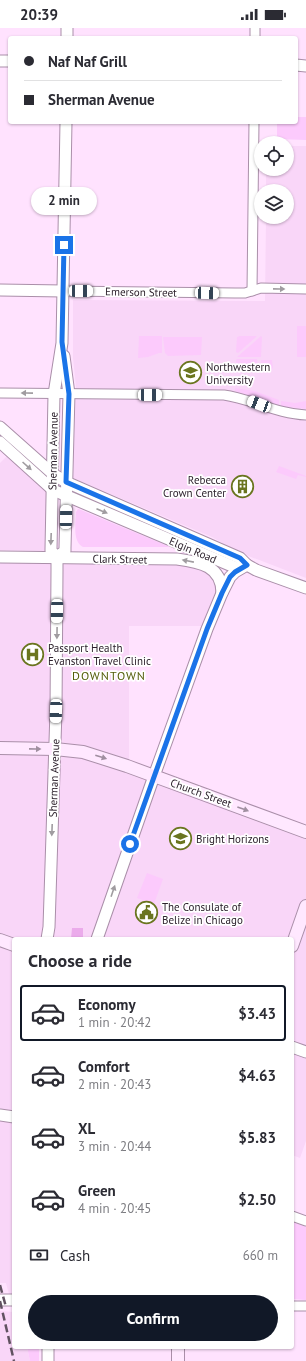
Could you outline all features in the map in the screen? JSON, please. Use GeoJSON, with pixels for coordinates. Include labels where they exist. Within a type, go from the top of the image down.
{"type":"FeatureCollection","features":[{"type":"Feature","properties":{"kind":"main road","name":"Church Street"},"geometry":{"type":"LineString","coordinates":[[0,748],[55,749],[83,752],[154,776],[306,832]]}},
{"type":"Feature","properties":{"kind":"main road"},"geometry":{"type":"LineString","coordinates":[[294,940],[306,906]]}},
{"type":"Feature","properties":{"kind":"main road"},"geometry":{"type":"LineString","coordinates":[[0,940],[12,944]]}},
{"type":"Feature","properties":{"kind":"main road"},"geometry":{"type":"LineString","coordinates":[[178,1349],[178,1361]]}},
{"type":"Feature","properties":{"kind":"street","name":"Sherman Avenue"},"geometry":{"type":"LineString","coordinates":[[52,937],[50,926],[58,580],[57,557],[51,551],[51,548],[54,394],[62,342],[66,124]]}},
{"type":"Feature","properties":{"kind":"street"},"geometry":{"type":"LineString","coordinates":[[252,291],[254,124]]}},
{"type":"Feature","properties":{"kind":"street","name":"Emerson Street"},"geometry":{"type":"LineString","coordinates":[[0,290],[245,293],[261,288],[306,289]]}},
{"type":"Feature","properties":{"kind":"street","name":"Sherman Avenue"},"geometry":{"type":"LineString","coordinates":[[57,557],[65,551],[69,394],[62,342]]}},
{"type":"Feature","properties":{"kind":"street"},"geometry":{"type":"LineString","coordinates":[[0,393],[224,394],[268,408],[306,415]]}},
{"type":"Feature","properties":{"kind":"street","name":"Elgin Road"},"geometry":{"type":"LineString","coordinates":[[0,427],[53,474],[66,482],[240,558],[243,567]]}},
{"type":"Feature","properties":{"kind":"street","name":"Elgin Road"},"geometry":{"type":"LineString","coordinates":[[0,442],[53,490],[243,567]]}},
{"type":"Feature","properties":{"kind":"street","name":"Clark Street"},"geometry":{"type":"LineString","coordinates":[[0,557],[187,560],[207,566],[216,572],[222,585],[222,593]]}},
{"type":"Feature","properties":{"kind":"street"},"geometry":{"type":"LineString","coordinates":[[58,580],[65,565],[68,561],[74,558]]}},
{"type":"Feature","properties":{"kind":"street"},"geometry":{"type":"LineString","coordinates":[[98,937],[207,629],[230,577],[243,567],[306,588]]}},
{"type":"Feature","properties":{"kind":"street","name":"Sherman Avenue"},"geometry":{"type":"LineString","coordinates":[[47,937],[50,926]]}},
{"type":"Feature","properties":{"kind":"street"},"geometry":{"type":"LineString","coordinates":[[294,1048],[306,1052]]}},
{"type":"Feature","properties":{"kind":"street"},"geometry":{"type":"LineString","coordinates":[[0,1115],[12,1117]]}},
{"type":"Feature","properties":{"kind":"street"},"geometry":{"type":"LineString","coordinates":[[294,1217],[306,1221]]}},
{"type":"Feature","properties":{"kind":"street"},"geometry":{"type":"LineString","coordinates":[[0,1300],[12,1300]]}},
{"type":"Feature","properties":{"kind":"street"},"geometry":{"type":"LineString","coordinates":[[294,1306],[306,1306]]}},
{"type":"Feature","properties":{"kind":"street"},"geometry":{"type":"LineString","coordinates":[[48,1349],[48,1361]]}},
{"type":"Feature","properties":{"kind":"shaded area"},"geometry":{"type":"Polygon","coordinates":[[[298,117],[306,117],[306,140],[294,140],[294,136],[277,136],[277,124],[298,124],[298,117]]]}},
{"type":"Feature","properties":{"kind":"shaded area","name":"Northwestern University"},"geometry":{"type":"Polygon","coordinates":[[[294,146],[306,146],[306,578],[238,552],[212,537],[73,478],[76,387],[73,358],[73,300],[265,301],[266,224],[294,224],[294,184],[266,184],[266,176],[294,176],[294,146]]]}},
{"type":"Feature","properties":{"kind":"shaded area"},"geometry":{"type":"Polygon","coordinates":[[[297,326],[306,326],[306,357],[297,357],[297,326]]]}},
{"type":"Feature","properties":{"kind":"shaded area"},"geometry":{"type":"Polygon","coordinates":[[[139,336],[162,336],[162,353],[138,358],[139,336]]]}},
{"type":"Feature","properties":{"kind":"shaded area"},"geometry":{"type":"Polygon","coordinates":[[[257,336],[238,353],[236,352],[237,337],[257,336]]]}},
{"type":"Feature","properties":{"kind":"shaded area"},"geometry":{"type":"Polygon","coordinates":[[[261,336],[261,357],[237,357],[261,336]]]}},
{"type":"Feature","properties":{"kind":"shaded area"},"geometry":{"type":"Polygon","coordinates":[[[163,337],[202,337],[201,355],[168,356],[165,353],[163,337]]]}},
{"type":"Feature","properties":{"kind":"shaded area"},"geometry":{"type":"Polygon","coordinates":[[[237,359],[257,359],[258,369],[236,368],[237,359]]]}},
{"type":"Feature","properties":{"kind":"shaded area"},"geometry":{"type":"Polygon","coordinates":[[[261,360],[272,360],[273,368],[271,369],[271,372],[269,372],[269,369],[260,369],[261,360]]]}},
{"type":"Feature","properties":{"kind":"shaded area"},"geometry":{"type":"Polygon","coordinates":[[[235,388],[255,391],[279,400],[279,405],[235,391],[235,388]]]}},
{"type":"Feature","properties":{"kind":"shaded area"},"geometry":{"type":"Polygon","coordinates":[[[281,401],[295,403],[306,401],[306,409],[281,406],[281,401]]]}},
{"type":"Feature","properties":{"kind":"shaded area"},"geometry":{"type":"Polygon","coordinates":[[[7,456],[47,493],[47,551],[0,550],[0,463],[7,456]]]}},
{"type":"Feature","properties":{"kind":"shaded area"},"geometry":{"type":"Polygon","coordinates":[[[279,466],[306,477],[298,475],[296,479],[276,472],[279,466]]]}},
{"type":"Feature","properties":{"kind":"shaded area"},"geometry":{"type":"Polygon","coordinates":[[[78,509],[170,547],[83,547],[77,541],[76,536],[76,512],[78,509]]]}},
{"type":"Feature","properties":{"kind":"shaded area"},"geometry":{"type":"Polygon","coordinates":[[[0,560],[194,564],[219,580],[214,626],[129,626],[129,770],[306,834],[306,1141],[300,1158],[294,1156],[294,937],[12,937],[12,1298],[10,1298],[6,1283],[0,1283],[0,560]]]}},
{"type":"Feature","properties":{"kind":"shaded area"},"geometry":{"type":"Polygon","coordinates":[[[147,873],[163,879],[154,904],[137,898],[147,873]]]}},
{"type":"Feature","properties":{"kind":"shaded area"},"geometry":{"type":"Polygon","coordinates":[[[72,928],[83,928],[83,937],[71,937],[72,928]]]}},
{"type":"Feature","properties":{"kind":"shaded area"},"geometry":{"type":"Polygon","coordinates":[[[294,1223],[306,1227],[306,1300],[294,1299],[294,1223]]]}},
{"type":"Feature","properties":{"kind":"shaded area"},"geometry":{"type":"Polygon","coordinates":[[[0,1311],[12,1312],[12,1349],[27,1349],[30,1361],[0,1361],[0,1311]]]}},
{"type":"Feature","properties":{"kind":"shaded area"},"geometry":{"type":"Polygon","coordinates":[[[27,1349],[39,1349],[39,1361],[30,1361],[27,1349]]]}},
{"type":"Feature","properties":{"kind":"railway"},"geometry":{"type":"LineString","coordinates":[[0,1285],[6,1307]]}},
{"type":"Feature","properties":{"kind":"railway"},"geometry":{"type":"LineString","coordinates":[[0,1301],[14,1361]]}},
{"type":"Feature","properties":{"kind":"place","name":"Northwestern University"},"geometry":{"type":"Point","coordinates":[190,373]}},
{"type":"Feature","properties":{"kind":"place","name":"Rebecca Crown Center"},"geometry":{"type":"Point","coordinates":[242,486]}},
{"type":"Feature","properties":{"kind":"place","name":"Passport Health Evanston Travel Clinic"},"geometry":{"type":"Point","coordinates":[32,654]}},
{"type":"Feature","properties":{"kind":"place","name":"Bright Horizons"},"geometry":{"type":"Point","coordinates":[181,839]}},
{"type":"Feature","properties":{"kind":"place","name":"The Consulate of Belize in Chicago"},"geometry":{"type":"Point","coordinates":[146,913]}},
{"type":"Feature","properties":{"kind":"district","name":"DOWNTOWN"},"geometry":{"type":"Point","coordinates":[109,676]}},
{"type":"Feature","properties":{"kind":"route"},"geometry":{"type":"LineString","coordinates":[[64,245],[62,342],[69,394],[66,482],[240,558],[247,565],[239,569],[230,577],[222,593],[207,629],[130,844]]}}]}
